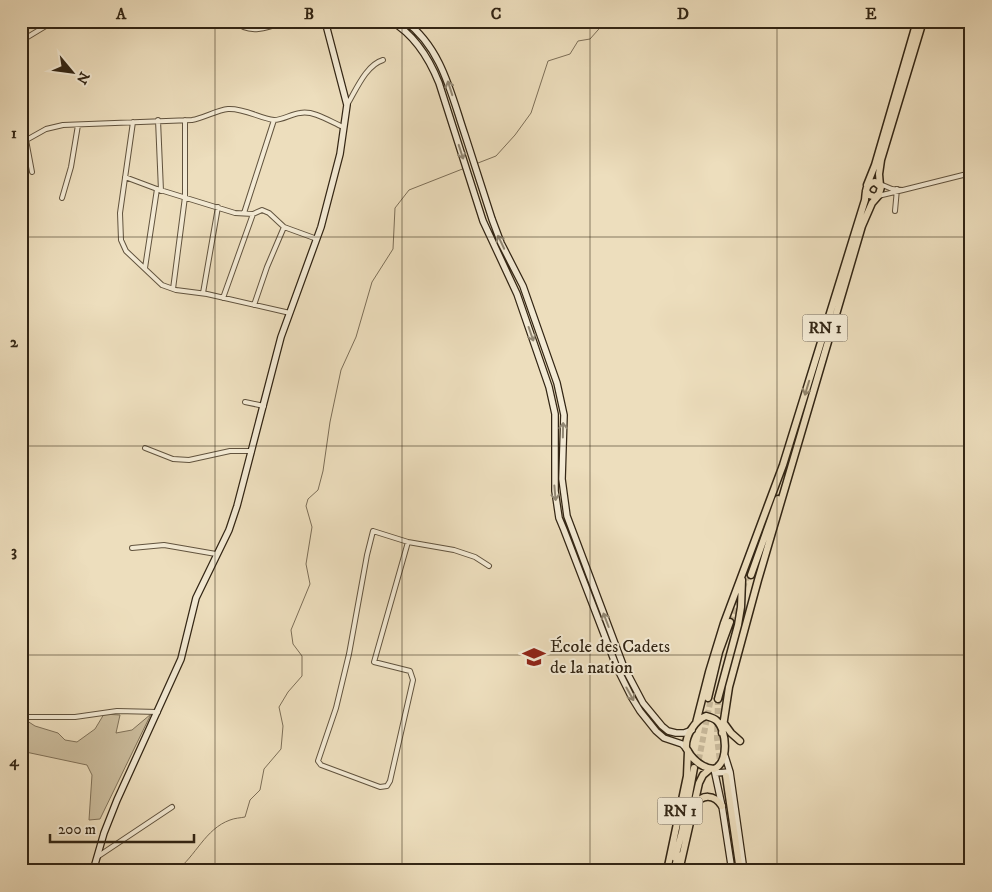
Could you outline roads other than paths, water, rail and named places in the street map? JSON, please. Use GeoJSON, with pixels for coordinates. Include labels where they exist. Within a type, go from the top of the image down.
{"type":"FeatureCollection","features":[{"type":"Feature","properties":{"kind":"main road","name":"RN 1"},"geometry":{"type":"LineString","coordinates":[[696,723],[709,672],[747,573],[783,465],[866,200],[867,189],[917,21]]}},
{"type":"Feature","properties":{"kind":"main road","name":"RN 1"},"geometry":{"type":"LineString","coordinates":[[758,580],[862,226],[879,190],[881,160],[923,21]]}},
{"type":"Feature","properties":{"kind":"main road"},"geometry":{"type":"LineString","coordinates":[[873,182],[879,190],[871,196],[867,189],[873,182]]}},
{"type":"Feature","properties":{"kind":"main road"},"geometry":{"type":"LineString","coordinates":[[715,699],[738,625],[747,573],[786,476],[793,464]]}},
{"type":"Feature","properties":{"kind":"main road"},"geometry":{"type":"LineString","coordinates":[[715,699],[743,616],[758,580]]}},
{"type":"Feature","properties":{"kind":"main road"},"geometry":{"type":"LineString","coordinates":[[722,734],[719,723],[712,717],[702,718],[696,723],[687,739],[687,750],[701,765],[713,771],[720,764],[724,756],[722,734],[729,687],[758,580]]}},
{"type":"Feature","properties":{"kind":"main road"},"geometry":{"type":"LineString","coordinates":[[715,699],[717,660],[732,623]]}},
{"type":"Feature","properties":{"kind":"main road"},"geometry":{"type":"LineString","coordinates":[[723,722],[740,741]]}},
{"type":"Feature","properties":{"kind":"main road","name":"RN 1"},"geometry":{"type":"LineString","coordinates":[[667,871],[687,776],[687,750]]}},
{"type":"Feature","properties":{"kind":"main road"},"geometry":{"type":"LineString","coordinates":[[672,871],[696,769]]}},
{"type":"Feature","properties":{"kind":"main road","name":"RN 1"},"geometry":{"type":"LineString","coordinates":[[679,871],[699,783],[703,775],[713,771]]}},
{"type":"Feature","properties":{"kind":"main road"},"geometry":{"type":"LineString","coordinates":[[726,775],[739,871]]}},
{"type":"Feature","properties":{"kind":"main road"},"geometry":{"type":"LineString","coordinates":[[694,806],[698,800],[709,797],[716,799],[722,806]]}},
{"type":"Feature","properties":{"kind":"street"},"geometry":{"type":"LineString","coordinates":[[21,41],[54,21]]}},
{"type":"Feature","properties":{"kind":"street"},"geometry":{"type":"LineString","coordinates":[[235,21],[242,26],[257,30],[286,21]]}},
{"type":"Feature","properties":{"kind":"street"},"geometry":{"type":"LineString","coordinates":[[94,871],[96,857],[117,800],[181,659],[196,598],[229,530],[252,451],[281,337],[317,239],[334,183],[347,105],[326,31],[327,21]]}},
{"type":"Feature","properties":{"kind":"street"},"geometry":{"type":"LineString","coordinates":[[391,21],[410,36],[427,57],[439,83],[488,234],[515,288],[552,398],[556,436],[555,490],[561,524],[617,668],[640,712],[656,731],[664,738],[682,744],[687,750]]}},
{"type":"Feature","properties":{"kind":"street"},"geometry":{"type":"LineString","coordinates":[[405,21],[434,53],[447,80],[496,230],[523,286],[557,383],[564,415],[562,479],[568,516],[623,665],[643,703],[662,726],[676,734],[692,730]]}},
{"type":"Feature","properties":{"kind":"street"},"geometry":{"type":"LineString","coordinates":[[347,105],[370,67],[384,60]]}},
{"type":"Feature","properties":{"kind":"street"},"geometry":{"type":"LineString","coordinates":[[32,172],[23,140],[46,129],[63,125],[202,119],[228,109],[242,110],[274,120],[283,119],[300,112],[309,113],[344,125]]}},
{"type":"Feature","properties":{"kind":"street"},"geometry":{"type":"LineString","coordinates":[[144,268],[159,190],[158,120]]}},
{"type":"Feature","properties":{"kind":"street"},"geometry":{"type":"LineString","coordinates":[[173,289],[185,197],[185,120]]}},
{"type":"Feature","properties":{"kind":"street"},"geometry":{"type":"LineString","coordinates":[[244,213],[274,120]]}},
{"type":"Feature","properties":{"kind":"street"},"geometry":{"type":"LineString","coordinates":[[133,122],[120,213],[121,240],[126,250],[162,285],[173,289],[203,293],[290,313]]}},
{"type":"Feature","properties":{"kind":"street"},"geometry":{"type":"LineString","coordinates":[[62,198],[76,142],[78,124]]}},
{"type":"Feature","properties":{"kind":"street"},"geometry":{"type":"LineString","coordinates":[[879,190],[903,190],[971,173]]}},
{"type":"Feature","properties":{"kind":"street"},"geometry":{"type":"LineString","coordinates":[[125,177],[159,190],[235,213],[253,214],[262,210],[269,213],[284,227],[317,239]]}},
{"type":"Feature","properties":{"kind":"street"},"geometry":{"type":"LineString","coordinates":[[879,190],[897,190]]}},
{"type":"Feature","properties":{"kind":"street"},"geometry":{"type":"LineString","coordinates":[[894,211],[897,190]]}},
{"type":"Feature","properties":{"kind":"street"},"geometry":{"type":"LineString","coordinates":[[203,293],[218,207]]}},
{"type":"Feature","properties":{"kind":"street"},"geometry":{"type":"LineString","coordinates":[[223,298],[253,214]]}},
{"type":"Feature","properties":{"kind":"street"},"geometry":{"type":"LineString","coordinates":[[254,305],[267,267],[284,227]]}},
{"type":"Feature","properties":{"kind":"street"},"geometry":{"type":"LineString","coordinates":[[245,402],[264,406]]}},
{"type":"Feature","properties":{"kind":"street"},"geometry":{"type":"LineString","coordinates":[[145,448],[173,459],[189,460],[230,451],[252,451]]}},
{"type":"Feature","properties":{"kind":"street"},"geometry":{"type":"LineString","coordinates":[[408,542],[374,662],[410,671],[413,680],[390,781],[387,786],[380,787],[321,765],[318,761],[336,708],[349,654],[373,531],[408,542],[454,550],[475,557],[490,566]]}},
{"type":"Feature","properties":{"kind":"street"},"geometry":{"type":"LineString","coordinates":[[132,548],[164,545],[216,554]]}},
{"type":"Feature","properties":{"kind":"street"},"geometry":{"type":"LineString","coordinates":[[21,717],[75,717],[117,711],[158,712]]}},
{"type":"Feature","properties":{"kind":"street"},"geometry":{"type":"LineString","coordinates":[[724,756],[744,871]]}},
{"type":"Feature","properties":{"kind":"street"},"geometry":{"type":"LineString","coordinates":[[713,771],[726,775]]}},
{"type":"Feature","properties":{"kind":"street"},"geometry":{"type":"LineString","coordinates":[[713,771],[722,806],[732,871]]}},
{"type":"Feature","properties":{"kind":"street"},"geometry":{"type":"LineString","coordinates":[[96,857],[172,807]]}},
{"type":"Feature","properties":{"kind":"waterway"},"geometry":{"type":"LineString","coordinates":[[478,163],[496,156],[531,113],[548,61],[570,54],[578,41],[590,39],[606,21]]}},
{"type":"Feature","properties":{"kind":"waterway"},"geometry":{"type":"LineString","coordinates":[[176,871],[207,836],[221,824],[236,818],[245,817],[250,800],[260,790],[264,769],[281,749],[283,726],[279,707],[288,692],[302,676],[302,656],[293,644],[291,630],[310,584],[306,564],[312,527],[306,506],[308,499],[318,490],[323,471],[330,422],[341,370],[356,337],[372,282],[393,249],[395,208],[409,190],[465,168]]}},
{"type":"Feature","properties":{"kind":"tunnel"},"geometry":{"type":"LineString","coordinates":[[730,622],[748,574]]}},
{"type":"Feature","properties":{"kind":"tunnel"},"geometry":{"type":"LineString","coordinates":[[697,769],[711,698]]}},
{"type":"Feature","properties":{"kind":"tunnel"},"geometry":{"type":"LineString","coordinates":[[718,699],[717,738],[722,777]]}},
{"type":"Feature","properties":{"kind":"place","name":"École des Cadets de la nation"},"geometry":{"type":"Point","coordinates":[534,657]}}]}
